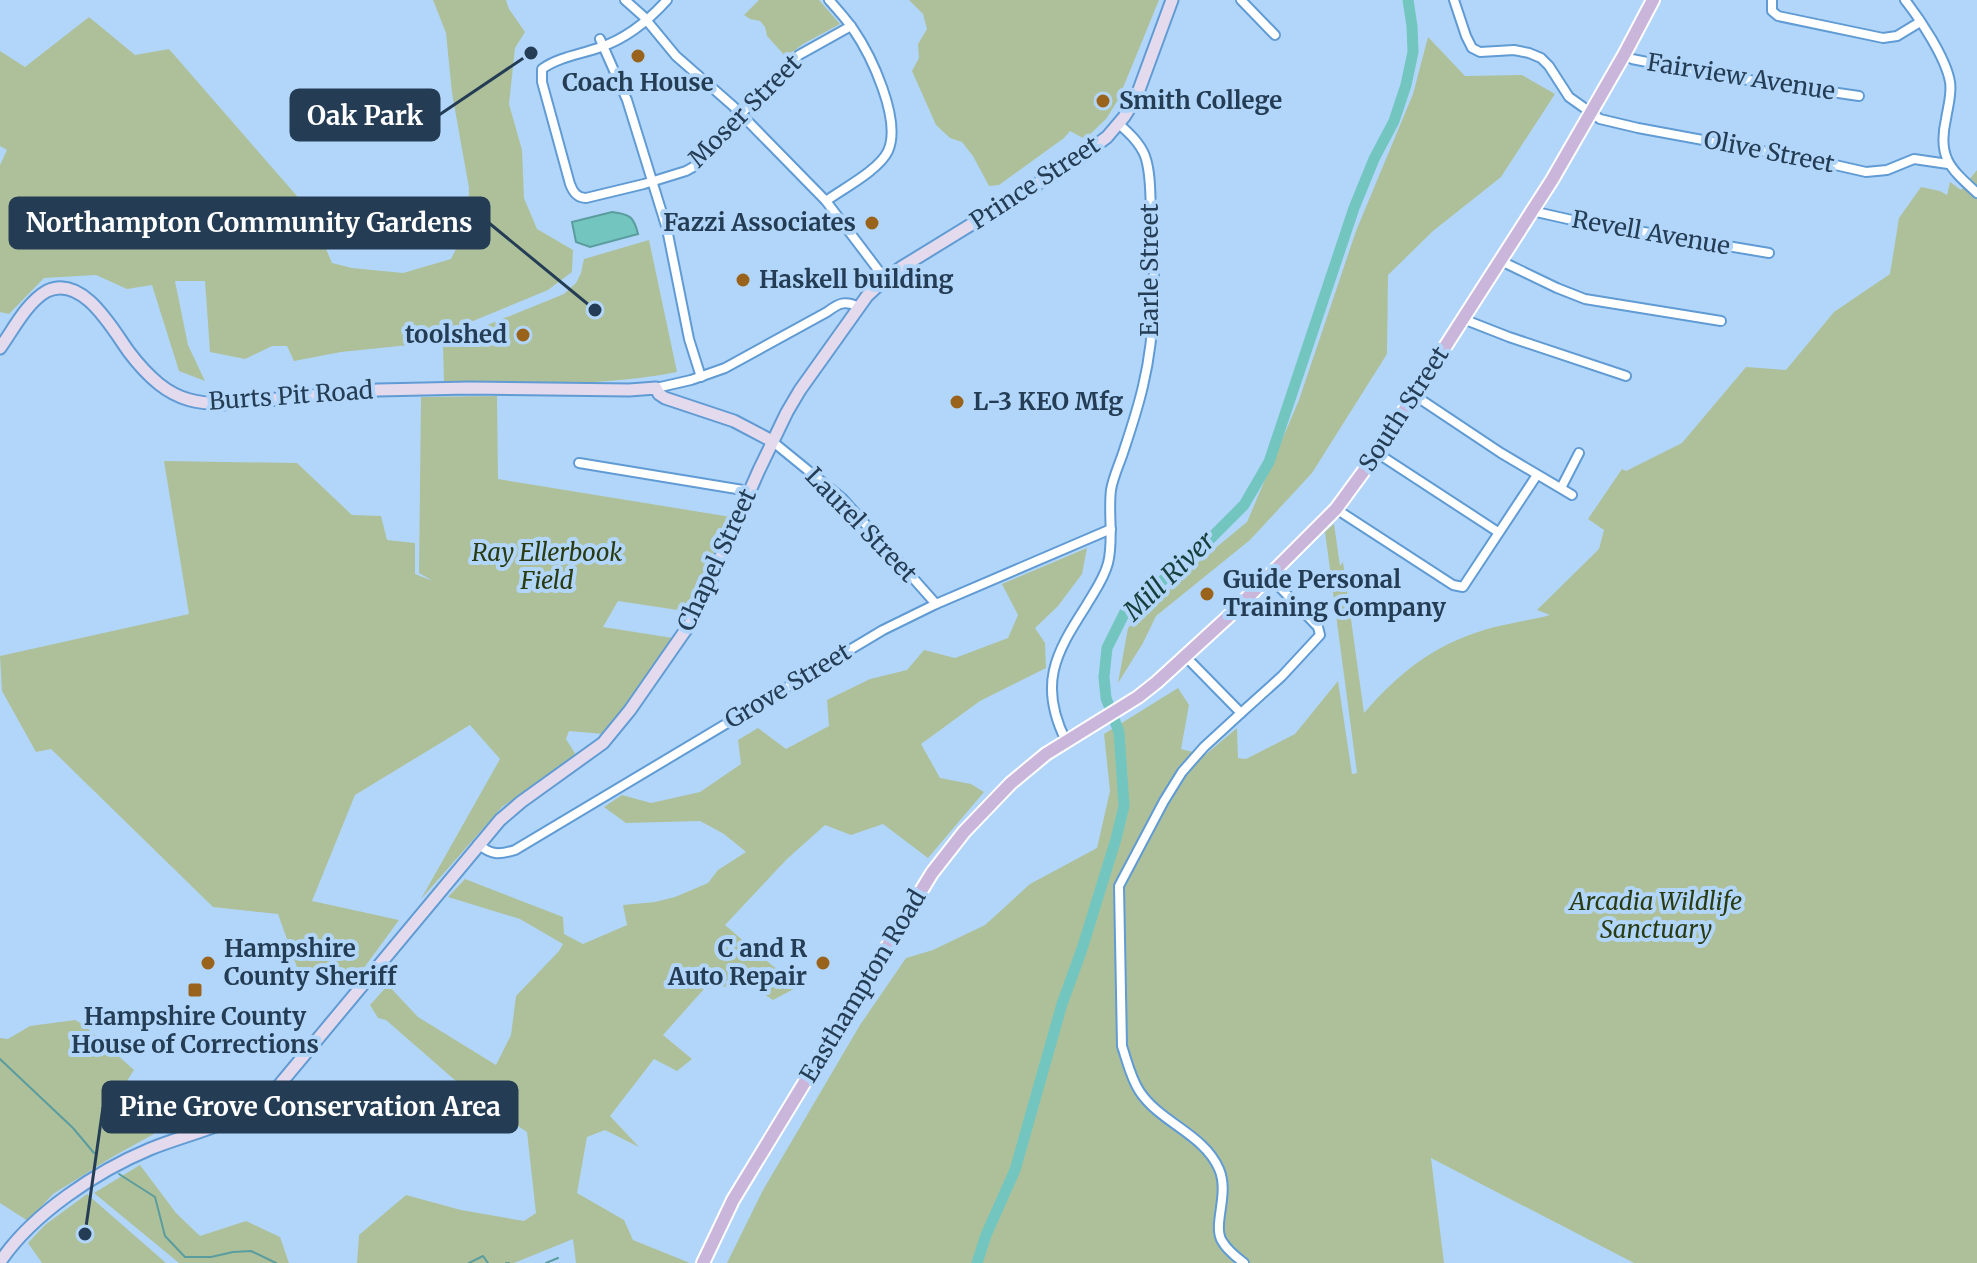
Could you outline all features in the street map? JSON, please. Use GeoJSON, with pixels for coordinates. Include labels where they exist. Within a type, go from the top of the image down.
{"type":"FeatureCollection","features":[{"type":"Feature","properties":{"kind":"main road","name":"Prince Street"},"geometry":{"type":"LineString","coordinates":[[885,279],[1078,159],[1107,137],[1136,98],[1172,0]]}},
{"type":"Feature","properties":{"kind":"main road","name":"South Street"},"geometry":{"type":"LineString","coordinates":[[1066,741],[1129,704],[1186,657],[1336,509],[1377,453],[1501,261],[1591,113],[1653,0]]}},
{"type":"Feature","properties":{"kind":"main road","name":"Chapel Street"},"geometry":{"type":"LineString","coordinates":[[0,1262],[30,1227],[93,1180],[148,1150],[237,1116],[276,1089],[507,813],[603,743],[694,618],[772,441],[800,390],[867,296],[885,279]]}},
{"type":"Feature","properties":{"kind":"main road","name":"Burts Pit Road"},"geometry":{"type":"LineString","coordinates":[[0,348],[30,305],[58,288],[77,292],[89,301],[147,374],[162,386],[197,403],[222,404],[392,390],[656,388]]}},
{"type":"Feature","properties":{"kind":"main road","name":"Laurel Street"},"geometry":{"type":"LineString","coordinates":[[656,388],[665,398],[734,421],[772,441]]}},
{"type":"Feature","properties":{"kind":"main road","name":"Easthampton Road"},"geometry":{"type":"LineString","coordinates":[[703,1263],[733,1200],[932,873],[1000,793],[1066,741]]}},
{"type":"Feature","properties":{"kind":"street"},"geometry":{"type":"LineString","coordinates":[[625,0],[676,56],[741,114],[826,201],[885,279]]}},
{"type":"Feature","properties":{"kind":"street"},"geometry":{"type":"LineString","coordinates":[[667,0],[647,21],[602,43],[627,100],[667,229],[689,339],[701,377]]}},
{"type":"Feature","properties":{"kind":"street"},"geometry":{"type":"LineString","coordinates":[[826,201],[885,157],[892,127],[872,62],[851,26],[829,0]]}},
{"type":"Feature","properties":{"kind":"street"},"geometry":{"type":"LineString","coordinates":[[1241,0],[1275,35]]}},
{"type":"Feature","properties":{"kind":"street"},"geometry":{"type":"LineString","coordinates":[[1454,0],[1472,48],[1480,52],[1514,50],[1541,59],[1569,97],[1591,113]]}},
{"type":"Feature","properties":{"kind":"street"},"geometry":{"type":"LineString","coordinates":[[1772,0],[1771,8],[1778,16],[1875,38],[1897,36],[1920,22]]}},
{"type":"Feature","properties":{"kind":"street"},"geometry":{"type":"LineString","coordinates":[[1905,0],[1942,59],[1950,81],[1944,139],[1948,164],[1977,193]]}},
{"type":"Feature","properties":{"kind":"street","name":"Moser Street"},"geometry":{"type":"LineString","coordinates":[[602,43],[542,69],[542,82],[573,192],[586,198],[651,182],[695,166],[799,55],[851,26]]}},
{"type":"Feature","properties":{"kind":"street","name":"Fairview Avenue"},"geometry":{"type":"LineString","coordinates":[[1624,55],[1707,74],[1859,96]]}},
{"type":"Feature","properties":{"kind":"street","name":"Olive Street"},"geometry":{"type":"LineString","coordinates":[[1591,113],[1620,125],[1866,172],[1887,170],[1914,159],[1948,164]]}},
{"type":"Feature","properties":{"kind":"street","name":"Earle Street"},"geometry":{"type":"LineString","coordinates":[[1066,741],[1054,708],[1053,670],[1067,635],[1104,575],[1110,551],[1111,491],[1144,383],[1155,304],[1149,170],[1142,149],[1119,124]]}},
{"type":"Feature","properties":{"kind":"street","name":"Revell Avenue"},"geometry":{"type":"LineString","coordinates":[[1532,211],[1769,253]]}},
{"type":"Feature","properties":{"kind":"street"},"geometry":{"type":"LineString","coordinates":[[1501,261],[1585,299],[1721,321]]}},
{"type":"Feature","properties":{"kind":"street"},"geometry":{"type":"LineString","coordinates":[[656,388],[701,377],[741,360],[839,303],[859,307]]}},
{"type":"Feature","properties":{"kind":"street"},"geometry":{"type":"LineString","coordinates":[[827,312],[839,313],[850,319]]}},
{"type":"Feature","properties":{"kind":"street"},"geometry":{"type":"LineString","coordinates":[[1463,319],[1626,376]]}},
{"type":"Feature","properties":{"kind":"street"},"geometry":{"type":"LineString","coordinates":[[1414,395],[1572,495]]}},
{"type":"Feature","properties":{"kind":"street","name":"Laurel Street"},"geometry":{"type":"LineString","coordinates":[[772,441],[843,499],[936,604]]}},
{"type":"Feature","properties":{"kind":"street"},"geometry":{"type":"LineString","coordinates":[[1377,453],[1498,532]]}},
{"type":"Feature","properties":{"kind":"street"},"geometry":{"type":"LineString","coordinates":[[1561,488],[1579,453]]}},
{"type":"Feature","properties":{"kind":"street"},"geometry":{"type":"LineString","coordinates":[[579,463],[749,491]]}},
{"type":"Feature","properties":{"kind":"street"},"geometry":{"type":"LineString","coordinates":[[1336,509],[1460,587],[1465,586],[1537,475]]}},
{"type":"Feature","properties":{"kind":"street","name":"Grove Street"},"geometry":{"type":"LineString","coordinates":[[478,844],[495,854],[515,850],[883,630],[1111,529]]}},
{"type":"Feature","properties":{"kind":"street"},"geometry":{"type":"LineString","coordinates":[[1244,1263],[1221,1241],[1219,1232],[1225,1187],[1219,1168],[1202,1145],[1146,1100],[1128,1066],[1122,1046],[1119,886],[1182,772],[1320,635],[1318,627],[1269,576]]}},
{"type":"Feature","properties":{"kind":"street"},"geometry":{"type":"LineString","coordinates":[[1186,657],[1241,713]]}},
{"type":"Feature","properties":{"kind":"green space"},"geometry":{"type":"Polygon","coordinates":[[[433,0],[506,0],[525,32],[515,48],[509,104],[522,150],[524,198],[537,229],[573,250],[572,272],[548,290],[409,345],[341,352],[294,361],[287,346],[272,346],[245,359],[210,352],[205,281],[175,281],[188,345],[205,381],[179,371],[152,285],[127,289],[96,275],[44,278],[9,314],[0,312],[0,165],[7,150],[0,146],[0,51],[25,67],[89,17],[135,55],[169,49],[310,211],[332,263],[403,273],[451,259],[468,225],[469,188],[452,93],[446,33],[433,0]]]}},
{"type":"Feature","properties":{"kind":"green space"},"geometry":{"type":"Polygon","coordinates":[[[759,0],[819,0],[840,24],[786,57],[767,36],[760,21],[744,15],[759,0]]]}},
{"type":"Feature","properties":{"kind":"green space"},"geometry":{"type":"Polygon","coordinates":[[[909,0],[1159,0],[1118,100],[1106,119],[1085,139],[1070,131],[999,185],[989,186],[962,142],[950,138],[936,125],[912,71],[919,58],[918,44],[927,29],[923,14],[909,0]]]}},
{"type":"Feature","properties":{"kind":"green space"},"geometry":{"type":"Polygon","coordinates":[[[1428,37],[1465,76],[1522,75],[1555,94],[1501,177],[1433,231],[1388,275],[1387,354],[1312,473],[1250,540],[1156,616],[1118,683],[1128,628],[1162,592],[1247,522],[1299,400],[1356,231],[1413,94],[1428,37]]]}},
{"type":"Feature","properties":{"kind":"green space","name":"Arcadia Wildlife Sanctuary"},"geometry":{"type":"Polygon","coordinates":[[[1977,170],[1977,1263],[1634,1263],[1431,1158],[1444,1263],[727,1263],[763,1190],[860,1025],[906,958],[933,950],[985,925],[1030,884],[1097,848],[1110,791],[1104,734],[1178,688],[1189,705],[1181,749],[1205,755],[1237,728],[1238,758],[1246,759],[1295,734],[1338,681],[1352,774],[1357,773],[1325,532],[1334,524],[1340,566],[1343,562],[1364,713],[1404,673],[1448,644],[1492,628],[1550,615],[1537,610],[1599,549],[1604,530],[1588,519],[1622,469],[1626,471],[1682,443],[1746,367],[1786,370],[1834,312],[1890,274],[1899,218],[1921,187],[1947,195],[1950,182],[1961,190],[1977,170]]]}},
{"type":"Feature","properties":{"kind":"green space"},"geometry":{"type":"Polygon","coordinates":[[[649,240],[677,372],[590,382],[444,382],[443,347],[564,294],[576,283],[584,259],[649,240]]]}},
{"type":"Feature","properties":{"kind":"green space","name":"Ray Ellerbook Field"},"geometry":{"type":"Polygon","coordinates":[[[497,396],[498,479],[731,517],[691,612],[618,601],[603,627],[673,638],[612,727],[603,734],[569,731],[566,739],[576,755],[502,807],[421,899],[500,759],[470,725],[355,795],[312,901],[399,920],[350,987],[298,970],[278,914],[213,907],[51,749],[36,752],[2,691],[0,656],[189,614],[164,461],[297,463],[352,515],[381,516],[387,540],[415,543],[415,574],[433,581],[419,573],[421,397],[497,396]]]}},
{"type":"Feature","properties":{"kind":"green space"},"geometry":{"type":"Polygon","coordinates":[[[1087,548],[1082,574],[1058,606],[1035,628],[1045,643],[1046,668],[980,701],[921,744],[940,778],[971,784],[984,792],[928,858],[883,824],[851,835],[825,825],[787,859],[725,925],[774,967],[807,982],[773,1000],[749,984],[704,989],[663,1035],[692,1059],[677,1071],[654,1059],[610,1116],[639,1147],[605,1130],[587,1137],[577,1193],[624,1220],[633,1240],[690,1263],[576,1263],[573,1239],[514,1263],[357,1263],[359,1235],[406,1195],[461,1210],[524,1221],[536,1213],[527,1132],[480,1102],[386,1020],[378,1018],[370,1005],[388,985],[418,1017],[496,1065],[511,1035],[516,996],[563,944],[520,919],[448,897],[465,879],[563,917],[564,934],[583,944],[627,925],[623,905],[675,897],[708,883],[718,870],[746,852],[724,834],[700,821],[626,823],[604,807],[622,795],[651,803],[700,792],[741,764],[738,740],[758,728],[786,749],[829,726],[827,700],[870,679],[907,670],[924,650],[955,658],[1008,638],[1018,615],[1002,584],[1087,548]]]}},
{"type":"Feature","properties":{"kind":"green space"},"geometry":{"type":"Polygon","coordinates":[[[75,1020],[134,1070],[121,1090],[148,1116],[154,1134],[53,1194],[28,1221],[0,1203],[0,1038],[8,1039],[30,1026],[75,1020]]]}},
{"type":"Feature","properties":{"kind":"green space"},"geometry":{"type":"Polygon","coordinates":[[[140,1165],[176,1213],[200,1236],[246,1221],[280,1237],[289,1263],[179,1263],[94,1193],[140,1165]]]}},
{"type":"Feature","properties":{"kind":"green space"},"geometry":{"type":"Polygon","coordinates":[[[87,1194],[166,1263],[42,1263],[28,1243],[45,1225],[87,1194]]]}},
{"type":"Feature","properties":{"kind":"shaded area"},"geometry":{"type":"Polygon","coordinates":[[[612,212],[630,217],[638,234],[590,247],[576,242],[572,222],[612,212]]]}},
{"type":"Feature","properties":{"kind":"waterway","name":"Mill River"},"geometry":{"type":"LineString","coordinates":[[977,1263],[1015,1170],[1062,1004],[1082,949],[1124,806],[1119,732],[1106,698],[1104,677],[1107,648],[1125,612],[1200,549],[1244,505],[1269,462],[1354,208],[1394,121],[1406,85],[1413,52],[1408,0]]}},
{"type":"Feature","properties":{"kind":"waterway"},"geometry":{"type":"LineString","coordinates":[[0,1059],[73,1128],[94,1153]]}},
{"type":"Feature","properties":{"kind":"waterway"},"geometry":{"type":"LineString","coordinates":[[119,1174],[155,1197],[165,1236],[185,1257],[251,1251],[276,1263]]}},
{"type":"Feature","properties":{"kind":"waterway"},"geometry":{"type":"LineString","coordinates":[[469,1263],[483,1256],[488,1263]]}},
{"type":"Feature","properties":{"kind":"waterway"},"geometry":{"type":"LineString","coordinates":[[546,1263],[558,1258]]}},
{"type":"Feature","properties":{"kind":"place","name":"Oak Park"},"geometry":{"type":"Point","coordinates":[531,53]}},
{"type":"Feature","properties":{"kind":"place","name":"Coach House"},"geometry":{"type":"Point","coordinates":[638,56]}},
{"type":"Feature","properties":{"kind":"place","name":"Smith College"},"geometry":{"type":"Point","coordinates":[1103,101]}},
{"type":"Feature","properties":{"kind":"place","name":"Fazzi Associates"},"geometry":{"type":"Point","coordinates":[872,223]}},
{"type":"Feature","properties":{"kind":"place","name":"Haskell building"},"geometry":{"type":"Point","coordinates":[743,280]}},
{"type":"Feature","properties":{"kind":"place","name":"Northampton Community Gardens"},"geometry":{"type":"Point","coordinates":[595,310]}},
{"type":"Feature","properties":{"kind":"place","name":"toolshed"},"geometry":{"type":"Point","coordinates":[523,335]}},
{"type":"Feature","properties":{"kind":"place","name":"L-3 KEO Mfg"},"geometry":{"type":"Point","coordinates":[957,402]}},
{"type":"Feature","properties":{"kind":"place","name":"Guide Personal Training Company"},"geometry":{"type":"Point","coordinates":[1207,594]}},
{"type":"Feature","properties":{"kind":"place","name":"Hampshire County Sheriff"},"geometry":{"type":"Point","coordinates":[208,963]}},
{"type":"Feature","properties":{"kind":"place","name":"C and R Auto Repair"},"geometry":{"type":"Point","coordinates":[823,963]}},
{"type":"Feature","properties":{"kind":"place","name":"Hampshire County House of Corrections"},"geometry":{"type":"Point","coordinates":[195,990]}},
{"type":"Feature","properties":{"kind":"place","name":"Pine Grove Conservation Area"},"geometry":{"type":"Point","coordinates":[85,1234]}}]}
